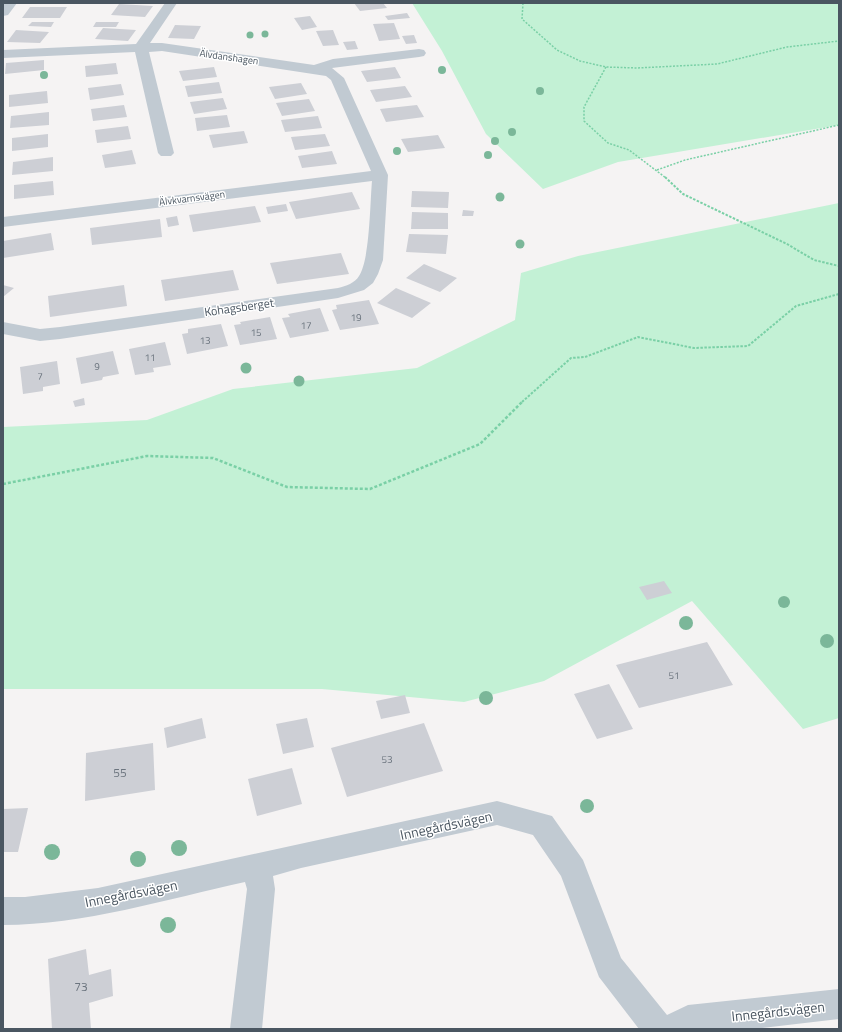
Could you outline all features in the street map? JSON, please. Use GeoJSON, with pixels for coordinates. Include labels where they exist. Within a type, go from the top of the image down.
{"type":"FeatureCollection","features":[{"type":"Feature","properties":{"kind":"street"},"geometry":{"type":"LineString","coordinates":[[3,12],[10,3]]}},
{"type":"Feature","properties":{"kind":"street"},"geometry":{"type":"LineString","coordinates":[[166,153],[141,47],[171,3]]}},
{"type":"Feature","properties":{"kind":"street","name":"Älvdanshagen"},"geometry":{"type":"LineString","coordinates":[[3,54],[141,47],[178,49],[330,72],[336,76],[380,175]]}},
{"type":"Feature","properties":{"kind":"street","name":"Älvdanshagen"},"geometry":{"type":"LineString","coordinates":[[317,69],[333,63],[419,53]]}},
{"type":"Feature","properties":{"kind":"street","name":"Älvkvarnsvägen"},"geometry":{"type":"LineString","coordinates":[[3,222],[380,175]]}},
{"type":"Feature","properties":{"kind":"street","name":"Kohagsberget"},"geometry":{"type":"LineString","coordinates":[[3,328],[40,335],[55,334],[338,293],[358,287],[365,282],[371,272],[374,260],[380,175]]}},
{"type":"Feature","properties":{"kind":"street","name":"Innegårdsvägen"},"geometry":{"type":"LineString","coordinates":[[3,911],[25,911],[98,901],[497,813],[542,825],[574,869],[610,967],[659,1029]]}},
{"type":"Feature","properties":{"kind":"street"},"geometry":{"type":"LineString","coordinates":[[246,1029],[261,889],[257,867]]}},
{"type":"Feature","properties":{"kind":"street","name":"Innegårdsvägen"},"geometry":{"type":"LineString","coordinates":[[671,1029],[688,1021],[839,1004]]}},
{"type":"Feature","properties":{"kind":"path"},"geometry":{"type":"LineString","coordinates":[[523,3],[522,19],[550,46],[580,61],[606,66],[637,68],[717,64],[787,47],[839,41]]}},
{"type":"Feature","properties":{"kind":"path"},"geometry":{"type":"LineString","coordinates":[[606,66],[584,107],[584,121],[608,143],[630,150],[657,170],[683,194],[787,244],[814,260],[839,266]]}},
{"type":"Feature","properties":{"kind":"path"},"geometry":{"type":"LineString","coordinates":[[657,170],[685,160],[839,125]]}},
{"type":"Feature","properties":{"kind":"path"},"geometry":{"type":"LineString","coordinates":[[3,484],[147,456],[212,458],[287,487],[370,489],[480,444],[540,385],[571,358],[584,357],[638,337],[694,348],[748,346],[796,306],[839,294]]}},
{"type":"Feature","properties":{"kind":"green space"},"geometry":{"type":"Polygon","coordinates":[[[412,3],[839,3],[839,125],[618,162],[543,189],[486,134],[442,51],[412,3]]]}},
{"type":"Feature","properties":{"kind":"green space"},"geometry":{"type":"Polygon","coordinates":[[[839,203],[839,718],[803,729],[692,601],[544,681],[464,702],[322,689],[3,689],[3,427],[147,420],[233,389],[417,368],[515,320],[521,273],[578,256],[839,203]]]}},
{"type":"Feature","properties":{"kind":"building"},"geometry":{"type":"Polygon","coordinates":[[[354,3],[383,3],[387,8],[360,11],[354,3]]]}},
{"type":"Feature","properties":{"kind":"building"},"geometry":{"type":"Polygon","coordinates":[[[119,4],[153,6],[145,17],[111,15],[119,4]]]}},
{"type":"Feature","properties":{"kind":"building"},"geometry":{"type":"Polygon","coordinates":[[[30,7],[67,7],[60,18],[22,18],[30,7]]]}},
{"type":"Feature","properties":{"kind":"building"},"geometry":{"type":"Polygon","coordinates":[[[407,13],[410,18],[388,20],[385,16],[407,13]]]}},
{"type":"Feature","properties":{"kind":"building"},"geometry":{"type":"Polygon","coordinates":[[[310,16],[317,27],[302,30],[294,18],[310,16]]]}},
{"type":"Feature","properties":{"kind":"building"},"geometry":{"type":"Polygon","coordinates":[[[32,22],[54,22],[51,27],[28,26],[32,22]]]}},
{"type":"Feature","properties":{"kind":"building"},"geometry":{"type":"Polygon","coordinates":[[[96,22],[119,22],[116,27],[93,27],[96,22]]]}},
{"type":"Feature","properties":{"kind":"building"},"geometry":{"type":"Polygon","coordinates":[[[394,23],[400,39],[379,41],[373,24],[394,23]]]}},
{"type":"Feature","properties":{"kind":"building"},"geometry":{"type":"Polygon","coordinates":[[[175,25],[201,26],[194,39],[168,38],[175,25]]]}},
{"type":"Feature","properties":{"kind":"building"},"geometry":{"type":"Polygon","coordinates":[[[103,28],[136,30],[128,41],[95,39],[103,28]]]}},
{"type":"Feature","properties":{"kind":"building"},"geometry":{"type":"Polygon","coordinates":[[[16,30],[49,32],[40,43],[7,42],[16,30]]]}},
{"type":"Feature","properties":{"kind":"building"},"geometry":{"type":"Polygon","coordinates":[[[333,30],[339,45],[323,46],[316,31],[333,30]]]}},
{"type":"Feature","properties":{"kind":"building"},"geometry":{"type":"Polygon","coordinates":[[[414,35],[417,43],[406,44],[402,36],[414,35]]]}},
{"type":"Feature","properties":{"kind":"building"},"geometry":{"type":"Polygon","coordinates":[[[355,41],[358,49],[347,50],[343,42],[355,41]]]}},
{"type":"Feature","properties":{"kind":"building"},"geometry":{"type":"Polygon","coordinates":[[[44,60],[44,70],[5,74],[6,63],[44,60]]]}},
{"type":"Feature","properties":{"kind":"building"},"geometry":{"type":"Polygon","coordinates":[[[116,63],[118,74],[86,77],[85,66],[116,63]]]}},
{"type":"Feature","properties":{"kind":"building"},"geometry":{"type":"Polygon","coordinates":[[[214,67],[217,77],[183,81],[179,71],[214,67]]]}},
{"type":"Feature","properties":{"kind":"building"},"geometry":{"type":"Polygon","coordinates":[[[395,67],[401,78],[367,82],[361,71],[395,67]]]}},
{"type":"Feature","properties":{"kind":"building"},"geometry":{"type":"Polygon","coordinates":[[[219,82],[222,93],[188,97],[185,86],[219,82]]]}},
{"type":"Feature","properties":{"kind":"building"},"geometry":{"type":"Polygon","coordinates":[[[301,83],[307,94],[275,99],[269,87],[301,83]]]}},
{"type":"Feature","properties":{"kind":"building"},"geometry":{"type":"Polygon","coordinates":[[[121,84],[124,95],[90,100],[88,88],[121,84]]]}},
{"type":"Feature","properties":{"kind":"building"},"geometry":{"type":"Polygon","coordinates":[[[405,86],[412,97],[376,102],[370,90],[405,86]]]}},
{"type":"Feature","properties":{"kind":"building"},"geometry":{"type":"Polygon","coordinates":[[[47,91],[48,103],[9,107],[9,95],[47,91]]]}},
{"type":"Feature","properties":{"kind":"building"},"geometry":{"type":"Polygon","coordinates":[[[223,98],[227,109],[194,114],[190,102],[223,98]]]}},
{"type":"Feature","properties":{"kind":"building"},"geometry":{"type":"Polygon","coordinates":[[[309,99],[315,111],[282,116],[276,103],[309,99]]]}},
{"type":"Feature","properties":{"kind":"building"},"geometry":{"type":"Polygon","coordinates":[[[124,105],[127,117],[93,121],[91,109],[124,105]]]}},
{"type":"Feature","properties":{"kind":"building"},"geometry":{"type":"Polygon","coordinates":[[[417,105],[424,117],[386,122],[380,109],[417,105]]]}},
{"type":"Feature","properties":{"kind":"building"},"geometry":{"type":"Polygon","coordinates":[[[49,112],[49,125],[10,128],[11,116],[49,112]]]}},
{"type":"Feature","properties":{"kind":"building"},"geometry":{"type":"Polygon","coordinates":[[[227,115],[230,127],[197,131],[195,118],[227,115]]]}},
{"type":"Feature","properties":{"kind":"building"},"geometry":{"type":"Polygon","coordinates":[[[318,116],[322,128],[285,132],[281,120],[318,116]]]}},
{"type":"Feature","properties":{"kind":"building"},"geometry":{"type":"Polygon","coordinates":[[[128,126],[131,139],[97,143],[95,130],[128,126]]]}},
{"type":"Feature","properties":{"kind":"building"},"geometry":{"type":"Polygon","coordinates":[[[244,131],[248,143],[213,148],[209,135],[244,131]]]}},
{"type":"Feature","properties":{"kind":"building"},"geometry":{"type":"Polygon","coordinates":[[[48,134],[48,147],[12,151],[12,138],[48,134]]]}},
{"type":"Feature","properties":{"kind":"building"},"geometry":{"type":"Polygon","coordinates":[[[325,134],[330,146],[295,150],[291,137],[325,134]]]}},
{"type":"Feature","properties":{"kind":"building"},"geometry":{"type":"Polygon","coordinates":[[[438,135],[445,148],[408,152],[401,139],[438,135]]]}},
{"type":"Feature","properties":{"kind":"building"},"geometry":{"type":"Polygon","coordinates":[[[132,150],[136,164],[105,168],[102,155],[132,150]]]}},
{"type":"Feature","properties":{"kind":"building"},"geometry":{"type":"Polygon","coordinates":[[[332,151],[337,164],[302,168],[298,156],[332,151]]]}},
{"type":"Feature","properties":{"kind":"building"},"geometry":{"type":"Polygon","coordinates":[[[53,157],[53,171],[12,175],[13,162],[53,157]]]}},
{"type":"Feature","properties":{"kind":"building"},"geometry":{"type":"Polygon","coordinates":[[[53,181],[54,195],[14,199],[14,185],[53,181]]]}},
{"type":"Feature","properties":{"kind":"building"},"geometry":{"type":"Polygon","coordinates":[[[412,191],[449,192],[448,208],[411,207],[412,191]]]}},
{"type":"Feature","properties":{"kind":"building"},"geometry":{"type":"Polygon","coordinates":[[[352,192],[360,209],[296,219],[289,202],[352,192]]]}},
{"type":"Feature","properties":{"kind":"building"},"geometry":{"type":"Polygon","coordinates":[[[286,204],[288,211],[268,214],[266,207],[286,204]]]}},
{"type":"Feature","properties":{"kind":"building"},"geometry":{"type":"Polygon","coordinates":[[[255,206],[261,222],[193,232],[189,215],[255,206]]]}},
{"type":"Feature","properties":{"kind":"building"},"geometry":{"type":"Polygon","coordinates":[[[463,210],[474,211],[473,216],[462,216],[463,210]]]}},
{"type":"Feature","properties":{"kind":"building"},"geometry":{"type":"Polygon","coordinates":[[[412,212],[448,213],[448,229],[411,229],[412,212]]]}},
{"type":"Feature","properties":{"kind":"building"},"geometry":{"type":"Polygon","coordinates":[[[177,216],[179,225],[168,227],[166,218],[177,216]]]}},
{"type":"Feature","properties":{"kind":"building"},"geometry":{"type":"Polygon","coordinates":[[[160,219],[162,237],[92,245],[90,228],[160,219]]]}},
{"type":"Feature","properties":{"kind":"building"},"geometry":{"type":"Polygon","coordinates":[[[51,233],[54,250],[3,258],[3,241],[51,233]]]}},
{"type":"Feature","properties":{"kind":"building"},"geometry":{"type":"Polygon","coordinates":[[[409,234],[448,235],[446,254],[406,252],[409,234]]]}},
{"type":"Feature","properties":{"kind":"building"},"geometry":{"type":"Polygon","coordinates":[[[341,253],[349,274],[277,284],[270,263],[341,253]]]}},
{"type":"Feature","properties":{"kind":"building"},"geometry":{"type":"Polygon","coordinates":[[[424,264],[457,278],[440,292],[406,278],[424,264]]]}},
{"type":"Feature","properties":{"kind":"building"},"geometry":{"type":"Polygon","coordinates":[[[233,270],[239,290],[165,301],[161,280],[233,270]]]}},
{"type":"Feature","properties":{"kind":"building"},"geometry":{"type":"Polygon","coordinates":[[[3,285],[14,288],[3,297],[3,285]]]}},
{"type":"Feature","properties":{"kind":"building"},"geometry":{"type":"Polygon","coordinates":[[[124,285],[127,306],[50,317],[48,296],[124,285]]]}},
{"type":"Feature","properties":{"kind":"building"},"geometry":{"type":"Polygon","coordinates":[[[396,288],[431,303],[412,318],[377,303],[396,288]]]}},
{"type":"Feature","properties":{"kind":"building"},"geometry":{"type":"Polygon","coordinates":[[[369,300],[379,324],[340,330],[332,310],[337,309],[336,305],[369,300]]]}},
{"type":"Feature","properties":{"kind":"building"},"geometry":{"type":"Polygon","coordinates":[[[320,308],[329,331],[290,338],[282,318],[290,317],[288,314],[320,308]]]}},
{"type":"Feature","properties":{"kind":"building"},"geometry":{"type":"Polygon","coordinates":[[[270,317],[277,339],[240,345],[234,325],[241,324],[240,322],[270,317]]]}},
{"type":"Feature","properties":{"kind":"building"},"geometry":{"type":"Polygon","coordinates":[[[221,324],[228,346],[187,354],[182,334],[188,333],[188,329],[221,324]]]}},
{"type":"Feature","properties":{"kind":"building"},"geometry":{"type":"Polygon","coordinates":[[[165,342],[171,365],[153,368],[154,372],[135,375],[129,349],[165,342]]]}},
{"type":"Feature","properties":{"kind":"building"},"geometry":{"type":"Polygon","coordinates":[[[113,351],[119,374],[103,377],[102,380],[81,384],[76,358],[113,351]]]}},
{"type":"Feature","properties":{"kind":"building"},"geometry":{"type":"Polygon","coordinates":[[[57,361],[60,384],[43,387],[43,391],[23,394],[20,367],[57,361]]]}},
{"type":"Feature","properties":{"kind":"building"},"geometry":{"type":"Polygon","coordinates":[[[84,398],[85,405],[75,407],[73,401],[84,398]]]}},
{"type":"Feature","properties":{"kind":"building"},"geometry":{"type":"Polygon","coordinates":[[[664,581],[672,593],[647,600],[639,587],[664,581]]]}},
{"type":"Feature","properties":{"kind":"building"},"geometry":{"type":"Polygon","coordinates":[[[707,642],[733,685],[639,708],[616,665],[707,642]]]}},
{"type":"Feature","properties":{"kind":"building"},"geometry":{"type":"Polygon","coordinates":[[[609,684],[633,729],[597,739],[574,694],[609,684]]]}},
{"type":"Feature","properties":{"kind":"building"},"geometry":{"type":"Polygon","coordinates":[[[405,695],[410,713],[381,719],[376,701],[405,695]]]}},
{"type":"Feature","properties":{"kind":"building"},"geometry":{"type":"Polygon","coordinates":[[[202,718],[206,738],[167,748],[164,728],[202,718]]]}},
{"type":"Feature","properties":{"kind":"building"},"geometry":{"type":"Polygon","coordinates":[[[307,718],[314,747],[283,754],[276,724],[307,718]]]}},
{"type":"Feature","properties":{"kind":"building"},"geometry":{"type":"Polygon","coordinates":[[[424,723],[443,771],[347,797],[331,748],[424,723]]]}},
{"type":"Feature","properties":{"kind":"building"},"geometry":{"type":"Polygon","coordinates":[[[153,743],[155,790],[85,801],[86,753],[153,743]]]}},
{"type":"Feature","properties":{"kind":"building"},"geometry":{"type":"Polygon","coordinates":[[[292,768],[302,804],[257,816],[248,779],[292,768]]]}},
{"type":"Feature","properties":{"kind":"building"},"geometry":{"type":"Polygon","coordinates":[[[28,808],[18,852],[3,852],[3,809],[28,808]]]}},
{"type":"Feature","properties":{"kind":"building"},"geometry":{"type":"Polygon","coordinates":[[[86,949],[89,975],[111,969],[113,996],[89,1003],[91,1029],[52,1029],[48,959],[86,949]]]}}]}
